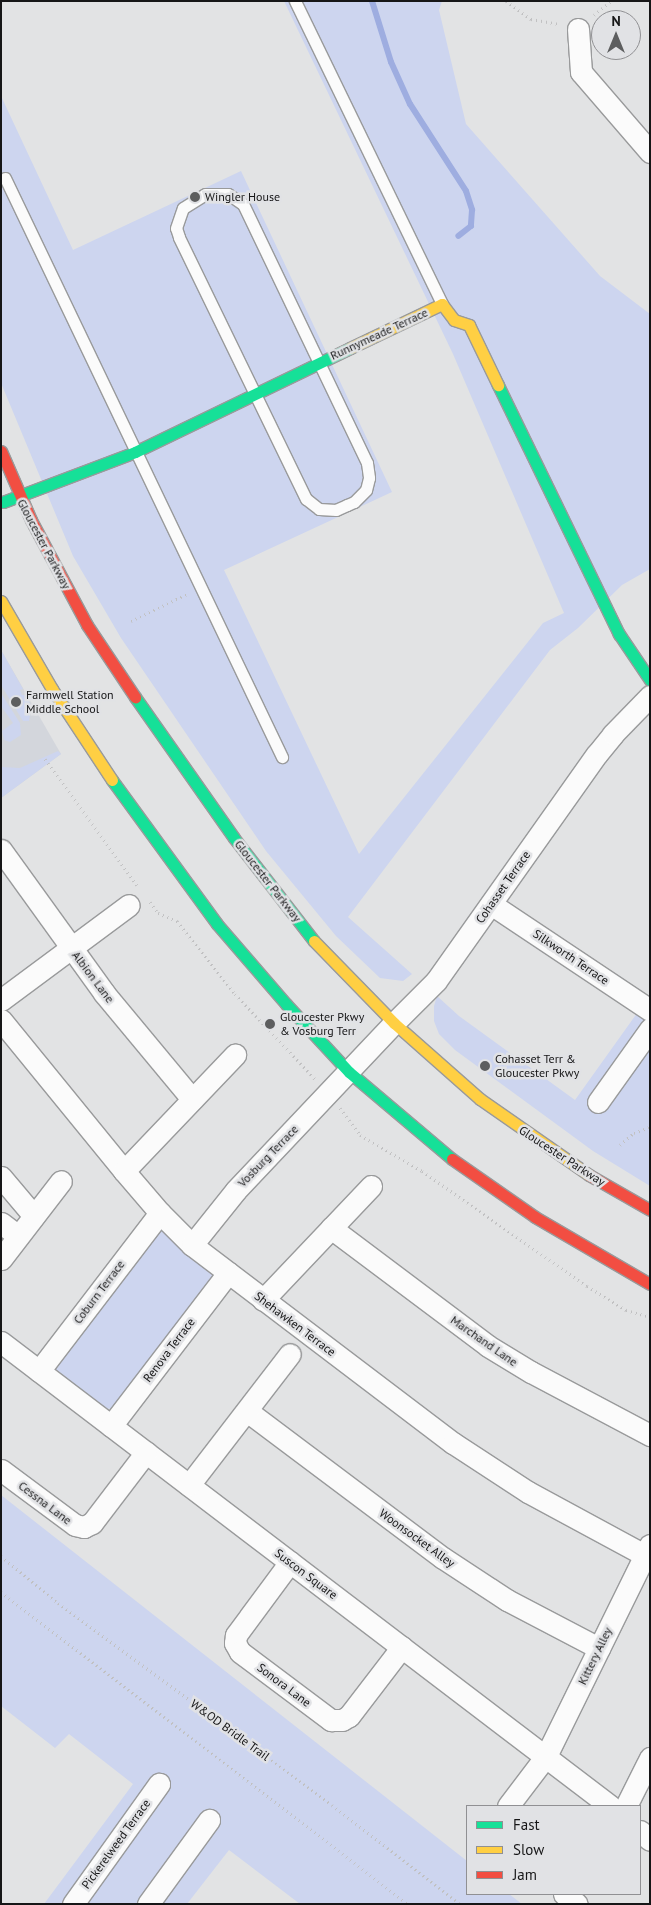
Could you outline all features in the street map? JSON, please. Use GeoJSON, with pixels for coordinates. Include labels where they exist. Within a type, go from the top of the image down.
{"type":"FeatureCollection","features":[{"type":"Feature","properties":{"kind":"main road","name":"Runnymeade Terrace"},"geometry":{"type":"LineString","coordinates":[[1,502],[135,452],[442,304],[454,320],[469,324],[619,634],[650,680]]}},
{"type":"Feature","properties":{"kind":"main road","name":"Gloucester Parkway"},"geometry":{"type":"LineString","coordinates":[[1,451],[18,495],[87,625],[163,738],[234,838],[310,937],[394,1023],[480,1100],[585,1172],[650,1210]]}},
{"type":"Feature","properties":{"kind":"main road"},"geometry":{"type":"LineString","coordinates":[[1,601],[52,689],[119,791],[217,924],[281,999],[349,1072],[452,1159],[534,1216],[650,1284]]}},
{"type":"Feature","properties":{"kind":"street"},"geometry":{"type":"LineString","coordinates":[[578,29],[581,72],[650,152]]}},
{"type":"Feature","properties":{"kind":"street","name":"Cohasset Terrace"},"geometry":{"type":"LineString","coordinates":[[349,1072],[436,981],[612,734],[650,696]]}},
{"type":"Feature","properties":{"kind":"street","name":"Albion Lane"},"geometry":{"type":"LineString","coordinates":[[1,850],[104,993],[192,1100]]}},
{"type":"Feature","properties":{"kind":"street","name":"Silkworth Terrace"},"geometry":{"type":"LineString","coordinates":[[492,904],[650,1010]]}},
{"type":"Feature","properties":{"kind":"street"},"geometry":{"type":"LineString","coordinates":[[1,1000],[129,905]]}},
{"type":"Feature","properties":{"kind":"street","name":"Shehawken Terrace"},"geometry":{"type":"LineString","coordinates":[[1,1020],[124,1171],[160,1213],[192,1245],[262,1300],[453,1443],[528,1492],[648,1553]]}},
{"type":"Feature","properties":{"kind":"street"},"geometry":{"type":"LineString","coordinates":[[598,1102],[650,1029]]}},
{"type":"Feature","properties":{"kind":"street"},"geometry":{"type":"LineString","coordinates":[[124,1171],[235,1055]]}},
{"type":"Feature","properties":{"kind":"street","name":"Vosburg Terrace"},"geometry":{"type":"LineString","coordinates":[[192,1245],[236,1190],[349,1072]]}},
{"type":"Feature","properties":{"kind":"street"},"geometry":{"type":"LineString","coordinates":[[1,1177],[34,1216]]}},
{"type":"Feature","properties":{"kind":"street"},"geometry":{"type":"LineString","coordinates":[[1,1259],[61,1181]]}},
{"type":"Feature","properties":{"kind":"street"},"geometry":{"type":"LineString","coordinates":[[262,1300],[372,1186]]}},
{"type":"Feature","properties":{"kind":"street","name":"Coburn Terrace"},"geometry":{"type":"LineString","coordinates":[[39,1371],[160,1213]]}},
{"type":"Feature","properties":{"kind":"street"},"geometry":{"type":"LineString","coordinates":[[1,1223],[18,1236]]}},
{"type":"Feature","properties":{"kind":"street","name":"Marchand Lane"},"geometry":{"type":"LineString","coordinates":[[331,1228],[488,1346],[531,1372],[650,1435]]}},
{"type":"Feature","properties":{"kind":"street","name":"Renova Terrace"},"geometry":{"type":"LineString","coordinates":[[111,1426],[228,1273]]}},
{"type":"Feature","properties":{"kind":"street","name":"Suscon Square"},"geometry":{"type":"LineString","coordinates":[[2,1345],[146,1452],[609,1805]]}},
{"type":"Feature","properties":{"kind":"street"},"geometry":{"type":"LineString","coordinates":[[189,1485],[290,1354]]}},
{"type":"Feature","properties":{"kind":"street","name":"Woonsocket Alley"},"geometry":{"type":"LineString","coordinates":[[246,1411],[443,1558],[507,1600],[599,1648]]}},
{"type":"Feature","properties":{"kind":"street","name":"Cessna Lane"},"geometry":{"type":"LineString","coordinates":[[1,1470],[74,1525],[84,1527],[92,1522],[146,1452]]}},
{"type":"Feature","properties":{"kind":"street","name":"Kittery Alley"},"geometry":{"type":"LineString","coordinates":[[509,1805],[546,1756],[648,1553]]}},
{"type":"Feature","properties":{"kind":"street","name":"Sonora Lane"},"geometry":{"type":"LineString","coordinates":[[290,1562],[236,1635],[236,1643],[240,1652],[331,1720],[342,1720],[349,1716],[402,1647]]}},
{"type":"Feature","properties":{"kind":"street"},"geometry":{"type":"LineString","coordinates":[[626,1805],[650,1758]]}},
{"type":"Feature","properties":{"kind":"street","name":"Pickerelweed Terrace"},"geometry":{"type":"LineString","coordinates":[[73,1904],[159,1784]]}},
{"type":"Feature","properties":{"kind":"street"},"geometry":{"type":"LineString","coordinates":[[148,1904],[209,1820]]}},
{"type":"Feature","properties":{"kind":"street"},"geometry":{"type":"LineString","coordinates":[[565,1895],[577,1904]]}},
{"type":"Feature","properties":{"kind":"lane"},"geometry":{"type":"LineString","coordinates":[[295,1],[442,304]]}},
{"type":"Feature","properties":{"kind":"lane"},"geometry":{"type":"LineString","coordinates":[[5,178],[282,757]]}},
{"type":"Feature","properties":{"kind":"lane"},"geometry":{"type":"LineString","coordinates":[[205,194],[228,194],[243,204],[320,362],[367,464],[369,478],[366,490],[354,502],[336,510],[319,509],[306,499],[176,228],[184,208],[205,194]]}},
{"type":"Feature","properties":{"kind":"path"},"geometry":{"type":"LineString","coordinates":[[506,1],[531,18],[578,29]]}},
{"type":"Feature","properties":{"kind":"path"},"geometry":{"type":"LineString","coordinates":[[131,621],[200,588]]}},
{"type":"Feature","properties":{"kind":"path"},"geometry":{"type":"LineString","coordinates":[[620,1145],[634,1133],[650,1127]]}},
{"type":"Feature","properties":{"kind":"path","name":"W&OD Bridle Trail"},"geometry":{"type":"LineString","coordinates":[[1,1556],[58,1603],[332,1805],[460,1904]]}},
{"type":"Feature","properties":{"kind":"path"},"geometry":{"type":"LineString","coordinates":[[1,1592],[408,1904]]}},
{"type":"Feature","properties":{"kind":"shaded area"},"geometry":{"type":"Polygon","coordinates":[[[284,1],[442,1],[439,10],[466,124],[600,276],[650,314],[650,569],[622,585],[578,628],[550,650],[348,917],[412,974],[403,981],[380,978],[336,936],[266,851],[121,638],[73,556],[1,383],[1,96],[73,250],[241,171],[392,492],[224,570],[359,854],[543,623],[564,613],[453,354],[284,1]]]}},
{"type":"Feature","properties":{"kind":"shaded area","name":"Farmwell Station Middle School"},"geometry":{"type":"Polygon","coordinates":[[[1,650],[61,754],[1,798],[1,650]]]}},
{"type":"Feature","properties":{"kind":"shaded area"},"geometry":{"type":"Polygon","coordinates":[[[1,650],[23,689],[20,690],[22,695],[27,695],[31,708],[29,721],[23,721],[1,685],[1,650]]]}},
{"type":"Feature","properties":{"kind":"shaded area"},"geometry":{"type":"Polygon","coordinates":[[[1,693],[20,723],[21,735],[10,742],[4,740],[2,731],[13,723],[1,706],[1,693]]]}},
{"type":"Feature","properties":{"kind":"shaded area"},"geometry":{"type":"Polygon","coordinates":[[[58,751],[61,754],[1,798],[1,767],[20,768],[58,751]]]}},
{"type":"Feature","properties":{"kind":"shaded area"},"geometry":{"type":"Polygon","coordinates":[[[650,995],[650,1186],[593,1151],[455,1050],[439,1034],[434,1021],[434,1006],[437,996],[459,1016],[575,1100],[650,995]]]}},
{"type":"Feature","properties":{"kind":"shaded area"},"geometry":{"type":"Polygon","coordinates":[[[157,1228],[163,1229],[213,1271],[215,1279],[117,1408],[106,1409],[56,1371],[54,1361],[157,1228]]]}},
{"type":"Feature","properties":{"kind":"shaded area"},"geometry":{"type":"Polygon","coordinates":[[[1,1495],[466,1860],[466,1895],[510,1895],[522,1904],[300,1904],[229,1850],[187,1904],[44,1904],[133,1784],[69,1734],[55,1748],[1,1706],[1,1495]]]}},
{"type":"Feature","properties":{"kind":"waterway"},"geometry":{"type":"LineString","coordinates":[[372,1],[391,62],[410,104],[466,191],[472,210],[471,226],[458,236]]}},
{"type":"Feature","properties":{"kind":"traffic: fast"},"geometry":{"type":"LineString","coordinates":[[3,502],[135,452],[350,348]]}},
{"type":"Feature","properties":{"kind":"traffic: fast"},"geometry":{"type":"LineString","coordinates":[[498,385],[619,634],[650,680]]}},
{"type":"Feature","properties":{"kind":"traffic: fast"},"geometry":{"type":"LineString","coordinates":[[135,697],[234,838],[314,941]]}},
{"type":"Feature","properties":{"kind":"traffic: fast"},"geometry":{"type":"LineString","coordinates":[[112,780],[217,924],[286,1004],[349,1072],[452,1159]]}},
{"type":"Feature","properties":{"kind":"traffic: slow"},"geometry":{"type":"LineString","coordinates":[[350,348],[442,304],[454,320],[469,325],[498,385]]}},
{"type":"Feature","properties":{"kind":"traffic: slow"},"geometry":{"type":"LineString","coordinates":[[1,601],[52,689],[112,780]]}},
{"type":"Feature","properties":{"kind":"traffic: slow"},"geometry":{"type":"LineString","coordinates":[[314,941],[394,1023],[480,1099],[589,1175]]}},
{"type":"Feature","properties":{"kind":"traffic: jam"},"geometry":{"type":"LineString","coordinates":[[1,451],[31,520],[87,625],[135,697]]}},
{"type":"Feature","properties":{"kind":"traffic: jam"},"geometry":{"type":"LineString","coordinates":[[452,1159],[535,1217],[650,1284]]}},
{"type":"Feature","properties":{"kind":"traffic: jam"},"geometry":{"type":"LineString","coordinates":[[589,1175],[650,1210]]}},
{"type":"Feature","properties":{"kind":"place","name":"Wingler House"},"geometry":{"type":"Point","coordinates":[195,197]}},
{"type":"Feature","properties":{"kind":"place","name":"Farmwell Station Middle School"},"geometry":{"type":"Point","coordinates":[16,702]}},
{"type":"Feature","properties":{"kind":"place","name":"Gloucester Pkwy & Vosburg Terr"},"geometry":{"type":"Point","coordinates":[270,1024]}},
{"type":"Feature","properties":{"kind":"place","name":"Cohasset Terr & Gloucester Pkwy"},"geometry":{"type":"Point","coordinates":[485,1066]}}]}
